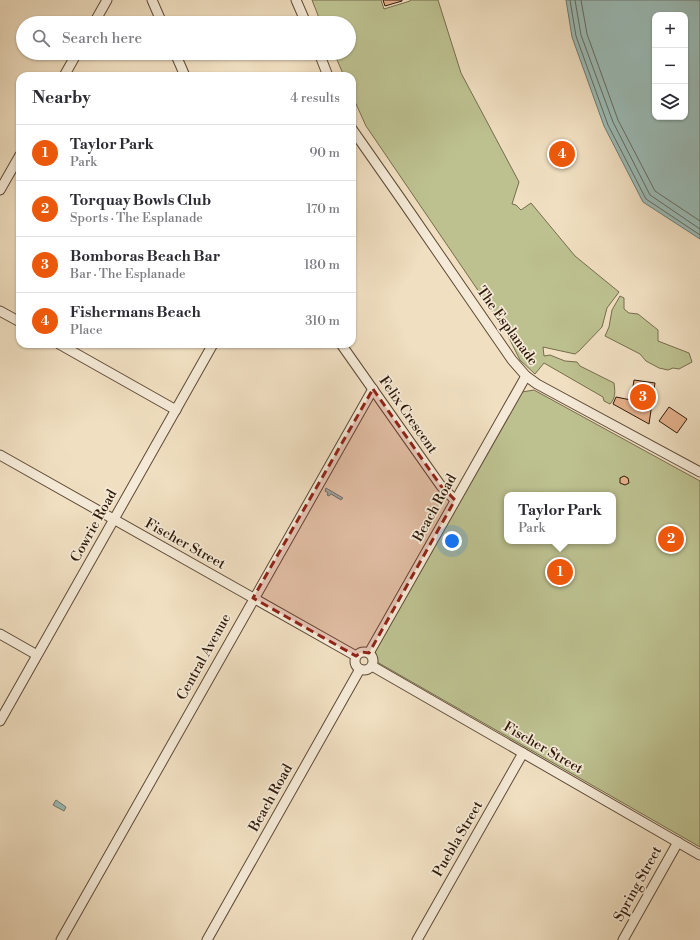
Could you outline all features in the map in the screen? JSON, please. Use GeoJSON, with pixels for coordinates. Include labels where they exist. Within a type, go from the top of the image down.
{"type":"FeatureCollection","features":[{"type":"Feature","properties":{"kind":"street"},"geometry":{"type":"LineString","coordinates":[[152,0],[159,16]]}},
{"type":"Feature","properties":{"kind":"street"},"geometry":{"type":"LineString","coordinates":[[296,0],[303,16]]}},
{"type":"Feature","properties":{"kind":"street"},"geometry":{"type":"LineString","coordinates":[[97,16],[104,1]]}},
{"type":"Feature","properties":{"kind":"street"},"geometry":{"type":"LineString","coordinates":[[66,72],[73,60]]}},
{"type":"Feature","properties":{"kind":"street"},"geometry":{"type":"LineString","coordinates":[[178,60],[184,72]]}},
{"type":"Feature","properties":{"kind":"street"},"geometry":{"type":"LineString","coordinates":[[322,60],[326,72]]}},
{"type":"Feature","properties":{"kind":"street","name":"The Esplanade"},"geometry":{"type":"LineString","coordinates":[[356,135],[512,360],[526,376],[537,384],[700,472]]}},
{"type":"Feature","properties":{"kind":"street"},"geometry":{"type":"LineString","coordinates":[[0,190],[16,162]]}},
{"type":"Feature","properties":{"kind":"street"},"geometry":{"type":"LineString","coordinates":[[0,311],[16,320]]}},
{"type":"Feature","properties":{"kind":"street"},"geometry":{"type":"LineString","coordinates":[[67,348],[176,410]]}},
{"type":"Feature","properties":{"kind":"street","name":"Cowrie Road"},"geometry":{"type":"LineString","coordinates":[[0,721],[211,348]]}},
{"type":"Feature","properties":{"kind":"street","name":"Felix Crescent"},"geometry":{"type":"LineString","coordinates":[[344,348],[442,486],[455,500]]}},
{"type":"Feature","properties":{"kind":"street","name":"Beach Road"},"geometry":{"type":"LineString","coordinates":[[369,653],[526,376]]}},
{"type":"Feature","properties":{"kind":"street","name":"Central Avenue"},"geometry":{"type":"LineString","coordinates":[[61,940],[253,598],[373,389]]}},
{"type":"Feature","properties":{"kind":"street","name":"Fischer Street"},"geometry":{"type":"LineString","coordinates":[[0,455],[356,656]]}},
{"type":"Feature","properties":{"kind":"street"},"geometry":{"type":"LineString","coordinates":[[0,634],[37,655]]}},
{"type":"Feature","properties":{"kind":"street"},"geometry":{"type":"LineString","coordinates":[[362,652],[369,653],[373,659],[372,666],[367,670],[360,669],[355,664],[356,656],[362,652]]}},
{"type":"Feature","properties":{"kind":"street","name":"Fischer Street"},"geometry":{"type":"LineString","coordinates":[[372,666],[700,855]]}},
{"type":"Feature","properties":{"kind":"street","name":"Beach Road"},"geometry":{"type":"LineString","coordinates":[[207,940],[360,669]]}},
{"type":"Feature","properties":{"kind":"street","name":"Puebla Street"},"geometry":{"type":"LineString","coordinates":[[417,940],[523,753]]}},
{"type":"Feature","properties":{"kind":"street","name":"Spring Street"},"geometry":{"type":"LineString","coordinates":[[623,940],[678,842]]}},
{"type":"Feature","properties":{"kind":"highlighted area"},"geometry":{"type":"Polygon","coordinates":[[[373,389],[441,486],[455,500],[369,653],[362,652],[356,656],[253,598],[373,389]]]}},
{"type":"Feature","properties":{"kind":"green space"},"geometry":{"type":"Polygon","coordinates":[[[312,0],[381,0],[384,9],[410,0],[438,0],[461,73],[519,182],[512,204],[516,205],[521,210],[531,203],[575,256],[619,292],[607,308],[602,327],[575,354],[543,347],[544,356],[550,355],[565,361],[577,362],[580,366],[614,383],[615,392],[610,404],[604,401],[603,397],[544,363],[535,374],[520,360],[505,330],[366,126],[356,104],[356,72],[342,72],[337,60],[356,60],[356,16],[318,16],[312,0]]]}},
{"type":"Feature","properties":{"kind":"green space"},"geometry":{"type":"Polygon","coordinates":[[[620,296],[624,298],[624,309],[629,313],[638,314],[658,330],[658,341],[689,353],[692,362],[679,369],[673,368],[668,370],[659,368],[646,361],[640,354],[605,336],[609,327],[612,310],[620,296]]]}},
{"type":"Feature","properties":{"kind":"green space"},"geometry":{"type":"Polygon","coordinates":[[[534,390],[700,481],[700,847],[377,662],[375,650],[522,392],[534,390]]]}},
{"type":"Feature","properties":{"kind":"water"},"geometry":{"type":"Polygon","coordinates":[[[566,0],[700,0],[700,239],[643,202],[604,126],[572,37],[566,0]]]}},
{"type":"Feature","properties":{"kind":"water"},"geometry":{"type":"Polygon","coordinates":[[[326,488],[343,498],[341,500],[331,494],[329,496],[327,495],[328,493],[325,491],[326,488]]]}},
{"type":"Feature","properties":{"kind":"water"},"geometry":{"type":"Polygon","coordinates":[[[56,800],[66,807],[64,811],[53,805],[56,800]]]}},
{"type":"Feature","properties":{"kind":"building"},"geometry":{"type":"Polygon","coordinates":[[[383,0],[402,0],[402,1],[385,6],[383,0]]]}},
{"type":"Feature","properties":{"kind":"building"},"geometry":{"type":"Polygon","coordinates":[[[634,380],[655,383],[649,424],[613,404],[616,397],[631,400],[634,380]]]}},
{"type":"Feature","properties":{"kind":"building"},"geometry":{"type":"Polygon","coordinates":[[[669,407],[687,419],[677,433],[659,421],[669,407]]]}},
{"type":"Feature","properties":{"kind":"building"},"geometry":{"type":"Polygon","coordinates":[[[624,476],[628,478],[629,483],[625,485],[620,483],[620,478],[624,476]]]}},
{"type":"Feature","properties":{"kind":"place","name":"Fishermans Beach"},"geometry":{"type":"Point","coordinates":[562,154]}},
{"type":"Feature","properties":{"kind":"place","name":"Bomboras Beach Bar"},"geometry":{"type":"Point","coordinates":[643,397]}},
{"type":"Feature","properties":{"kind":"place","name":"Torquay Bowls Club"},"geometry":{"type":"Point","coordinates":[671,539]}},
{"type":"Feature","properties":{"kind":"place","name":"Taylor Park"},"geometry":{"type":"Point","coordinates":[560,572]}}]}
